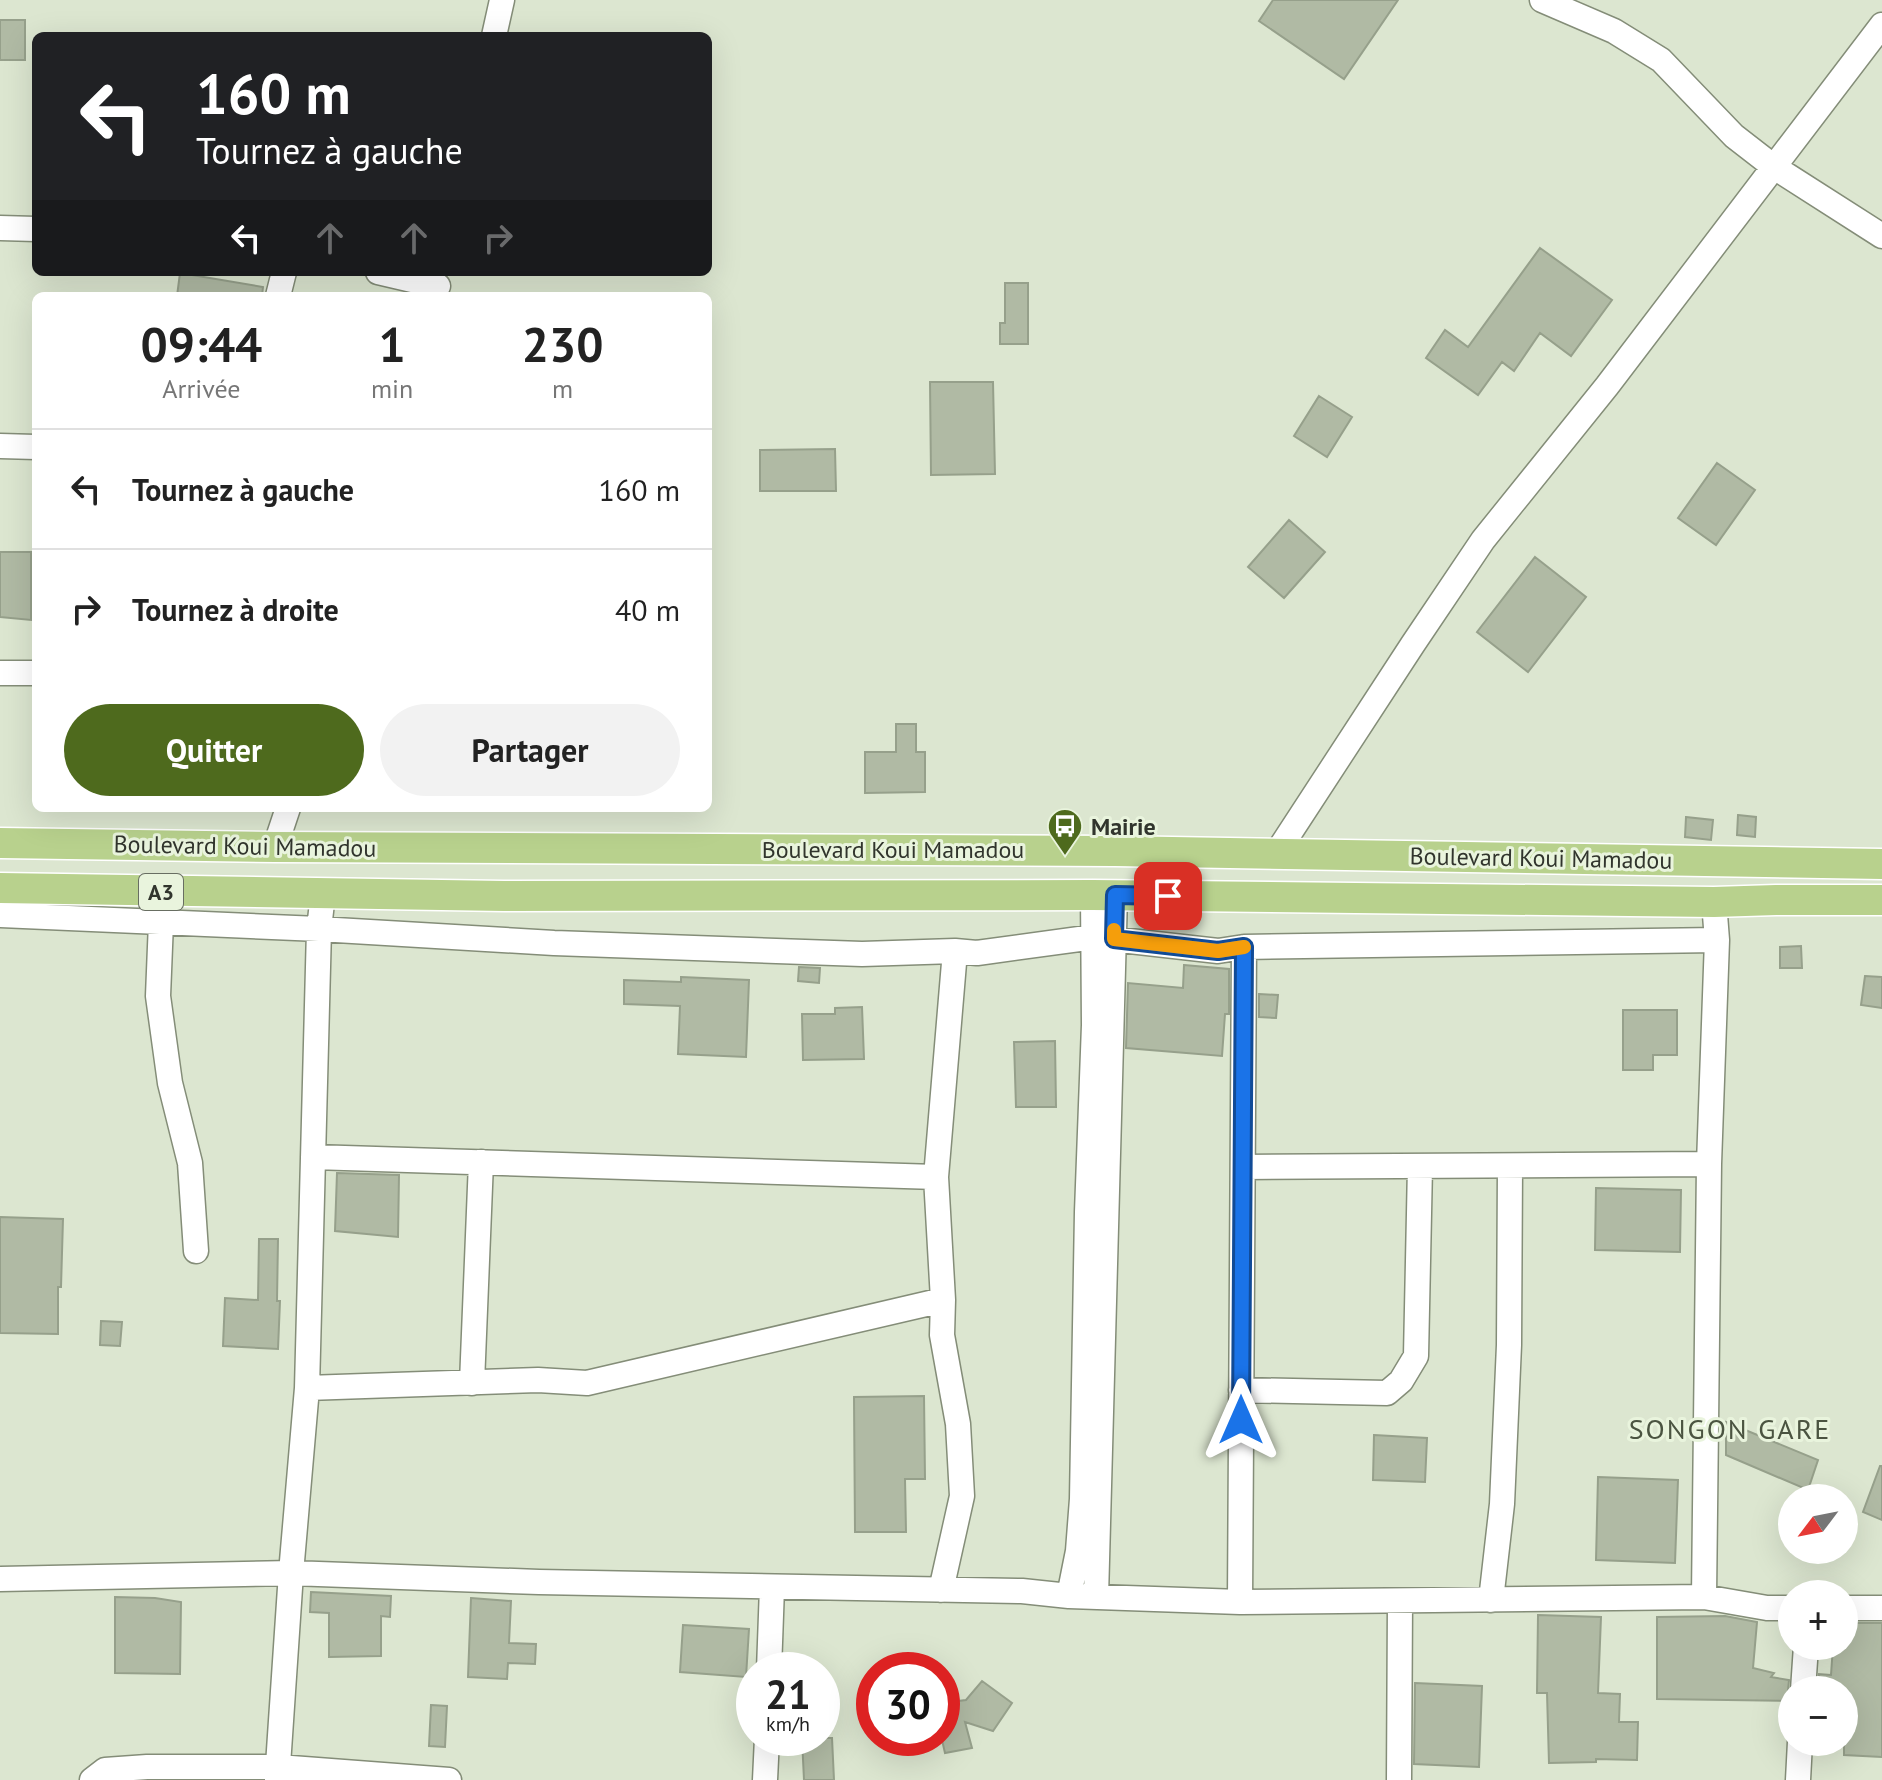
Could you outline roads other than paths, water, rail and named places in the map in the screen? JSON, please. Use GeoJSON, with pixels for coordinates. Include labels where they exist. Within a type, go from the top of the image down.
{"type":"FeatureCollection","features":[{"type":"Feature","properties":{"kind":"main road","name":"Boulevard Koui Mamadou"},"geometry":{"type":"LineString","coordinates":[[0,843],[1084,850],[1882,864]]}},
{"type":"Feature","properties":{"kind":"main road"},"geometry":{"type":"LineString","coordinates":[[271,893],[275,847]]}},
{"type":"Feature","properties":{"kind":"main road","name":"Boulevard Koui Mamadou"},"geometry":{"type":"LineString","coordinates":[[0,888],[504,896],[1104,895],[1714,902],[1882,900]]}},
{"type":"Feature","properties":{"kind":"street"},"geometry":{"type":"LineString","coordinates":[[495,32],[502,0]]}},
{"type":"Feature","properties":{"kind":"street"},"geometry":{"type":"LineString","coordinates":[[1542,0],[1614,31],[1661,60],[1734,136],[1774,167],[1882,236]]}},
{"type":"Feature","properties":{"kind":"street"},"geometry":{"type":"LineString","coordinates":[[1276,854],[1483,540],[1607,386],[1882,25]]}},
{"type":"Feature","properties":{"kind":"street"},"geometry":{"type":"LineString","coordinates":[[0,228],[32,229]]}},
{"type":"Feature","properties":{"kind":"street"},"geometry":{"type":"LineString","coordinates":[[396,276],[438,285]]}},
{"type":"Feature","properties":{"kind":"street"},"geometry":{"type":"LineString","coordinates":[[0,446],[32,447]]}},
{"type":"Feature","properties":{"kind":"street"},"geometry":{"type":"LineString","coordinates":[[0,673],[32,673]]}},
{"type":"Feature","properties":{"kind":"street"},"geometry":{"type":"LineString","coordinates":[[275,847],[287,812]]}},
{"type":"Feature","properties":{"kind":"street"},"geometry":{"type":"LineString","coordinates":[[278,1773],[307,1388],[319,929],[323,894]]}},
{"type":"Feature","properties":{"kind":"street"},"geometry":{"type":"LineString","coordinates":[[1096,1597],[1104,895]]}},
{"type":"Feature","properties":{"kind":"street"},"geometry":{"type":"LineString","coordinates":[[1704,1597],[1709,1164],[1717,940],[1714,902]]}},
{"type":"Feature","properties":{"kind":"street"},"geometry":{"type":"LineString","coordinates":[[0,915],[554,943],[862,954],[977,953],[1104,938],[1218,951],[1244,947],[1717,940]]}},
{"type":"Feature","properties":{"kind":"street"},"geometry":{"type":"LineString","coordinates":[[161,922],[158,996],[170,1083],[190,1163],[196,1251]]}},
{"type":"Feature","properties":{"kind":"street"},"geometry":{"type":"LineString","coordinates":[[1069,1596],[1078,1551],[1082,1499],[1094,1025],[1104,938]]}},
{"type":"Feature","properties":{"kind":"street"},"geometry":{"type":"LineString","coordinates":[[1240,1602],[1244,947]]}},
{"type":"Feature","properties":{"kind":"street"},"geometry":{"type":"LineString","coordinates":[[941,1590],[962,1496],[958,1424],[942,1335],[936,1177],[955,951]]}},
{"type":"Feature","properties":{"kind":"street"},"geometry":{"type":"LineString","coordinates":[[313,1157],[936,1177]]}},
{"type":"Feature","properties":{"kind":"street"},"geometry":{"type":"LineString","coordinates":[[472,1383],[481,1162]]}},
{"type":"Feature","properties":{"kind":"street"},"geometry":{"type":"LineString","coordinates":[[1243,1167],[1709,1164]]}},
{"type":"Feature","properties":{"kind":"street"},"geometry":{"type":"LineString","coordinates":[[1241,1390],[1387,1393],[1401,1381],[1416,1356],[1420,1166]]}},
{"type":"Feature","properties":{"kind":"street"},"geometry":{"type":"LineString","coordinates":[[1491,1600],[1502,1504],[1509,1345],[1510,1166]]}},
{"type":"Feature","properties":{"kind":"street"},"geometry":{"type":"LineString","coordinates":[[307,1388],[538,1380],[587,1383],[943,1300]]}},
{"type":"Feature","properties":{"kind":"street"},"geometry":{"type":"LineString","coordinates":[[0,1579],[291,1573],[539,1582],[1022,1591],[1069,1596],[1240,1602],[1704,1597],[1778,1608]]}},
{"type":"Feature","properties":{"kind":"street"},"geometry":{"type":"LineString","coordinates":[[770,1652],[772,1587]]}},
{"type":"Feature","properties":{"kind":"street"},"geometry":{"type":"LineString","coordinates":[[1399,1780],[1400,1601]]}},
{"type":"Feature","properties":{"kind":"street"},"geometry":{"type":"LineString","coordinates":[[1858,1608],[1882,1608]]}},
{"type":"Feature","properties":{"kind":"street"},"geometry":{"type":"LineString","coordinates":[[765,1780],[766,1756]]}},
{"type":"Feature","properties":{"kind":"street"},"geometry":{"type":"LineString","coordinates":[[1798,1780],[1799,1756]]}},
{"type":"Feature","properties":{"kind":"street"},"geometry":{"type":"LineString","coordinates":[[92,1780],[105,1770],[147,1767],[449,1780]]}},
{"type":"Feature","properties":{"kind":"place","name":"Mairie"},"geometry":{"type":"Point","coordinates":[1065,857]}},
{"type":"Feature","properties":{"kind":"district","name":"SONGON GARE"},"geometry":{"type":"Point","coordinates":[1730,1428]}}]}
